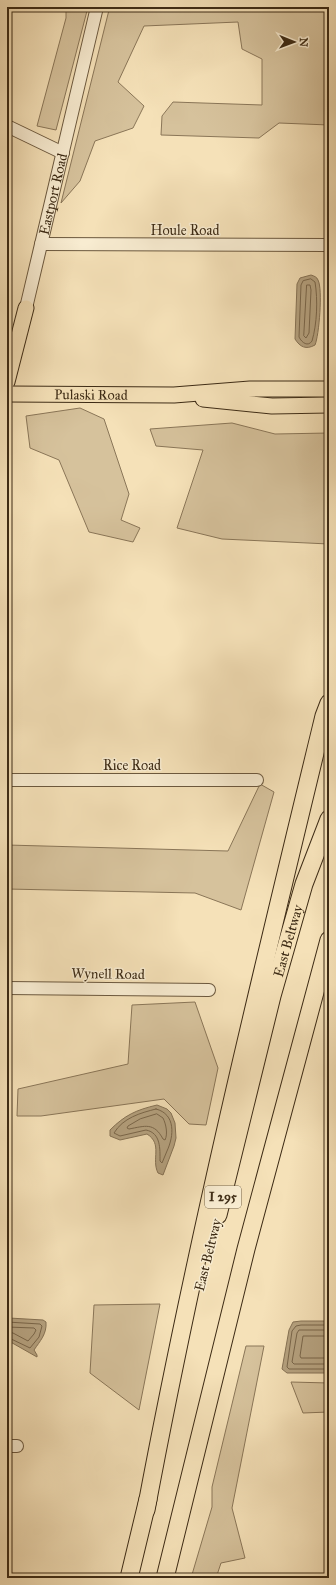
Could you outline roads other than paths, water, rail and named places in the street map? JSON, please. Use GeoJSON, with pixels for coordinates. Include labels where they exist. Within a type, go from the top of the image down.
{"type":"FeatureCollection","features":[{"type":"Feature","properties":{"kind":"highway"},"geometry":{"type":"LineString","coordinates":[[146,1510],[199,1245],[265,960],[324,716],[329,703]]}},
{"type":"Feature","properties":{"kind":"highway","name":"East Beltway"},"geometry":{"type":"LineString","coordinates":[[129,1578],[272,996],[304,884],[329,819]]}},
{"type":"Feature","properties":{"kind":"highway","name":"I 295"},"geometry":{"type":"LineString","coordinates":[[165,1578],[246,1249],[322,960],[329,940]]}},
{"type":"Feature","properties":{"kind":"highway"},"geometry":{"type":"LineString","coordinates":[[322,960],[329,944]]}},
{"type":"Feature","properties":{"kind":"main road","name":"Eastport Road"},"geometry":{"type":"LineString","coordinates":[[7,382],[26,308]]}},
{"type":"Feature","properties":{"kind":"main road","name":"Pulaski Road"},"geometry":{"type":"LineString","coordinates":[[7,394],[174,395],[250,390],[329,389]]}},
{"type":"Feature","properties":{"kind":"main road","name":"Pulaski Road"},"geometry":{"type":"LineString","coordinates":[[174,395],[222,402],[272,406],[329,404]]}},
{"type":"Feature","properties":{"kind":"street","name":"Eastport Road"},"geometry":{"type":"LineString","coordinates":[[26,308],[97,7]]}},
{"type":"Feature","properties":{"kind":"street"},"geometry":{"type":"LineString","coordinates":[[7,126],[63,154]]}},
{"type":"Feature","properties":{"kind":"street","name":"Houle Road"},"geometry":{"type":"LineString","coordinates":[[41,244],[329,245]]}},
{"type":"Feature","properties":{"kind":"street","name":"Rice Road"},"geometry":{"type":"LineString","coordinates":[[7,780],[257,780]]}},
{"type":"Feature","properties":{"kind":"street","name":"Wynell Road"},"geometry":{"type":"LineString","coordinates":[[7,988],[209,990]]}},
{"type":"Feature","properties":{"kind":"water"},"geometry":{"type":"Polygon","coordinates":[[[311,275],[318,280],[320,312],[315,345],[312,347],[304,347],[301,346],[295,339],[297,284],[300,278],[311,275]]]}},
{"type":"Feature","properties":{"kind":"water"},"geometry":{"type":"Polygon","coordinates":[[[157,1105],[167,1109],[171,1113],[175,1123],[176,1138],[163,1175],[158,1173],[156,1168],[156,1147],[152,1138],[147,1134],[120,1140],[110,1136],[110,1130],[121,1120],[137,1111],[157,1105]]]}},
{"type":"Feature","properties":{"kind":"water"},"geometry":{"type":"Polygon","coordinates":[[[7,1319],[43,1320],[46,1322],[44,1334],[34,1350],[37,1357],[7,1340],[7,1319]]]}},
{"type":"Feature","properties":{"kind":"water"},"geometry":{"type":"Polygon","coordinates":[[[329,1321],[329,1373],[287,1373],[282,1369],[289,1330],[293,1322],[329,1321]]]}}]}
